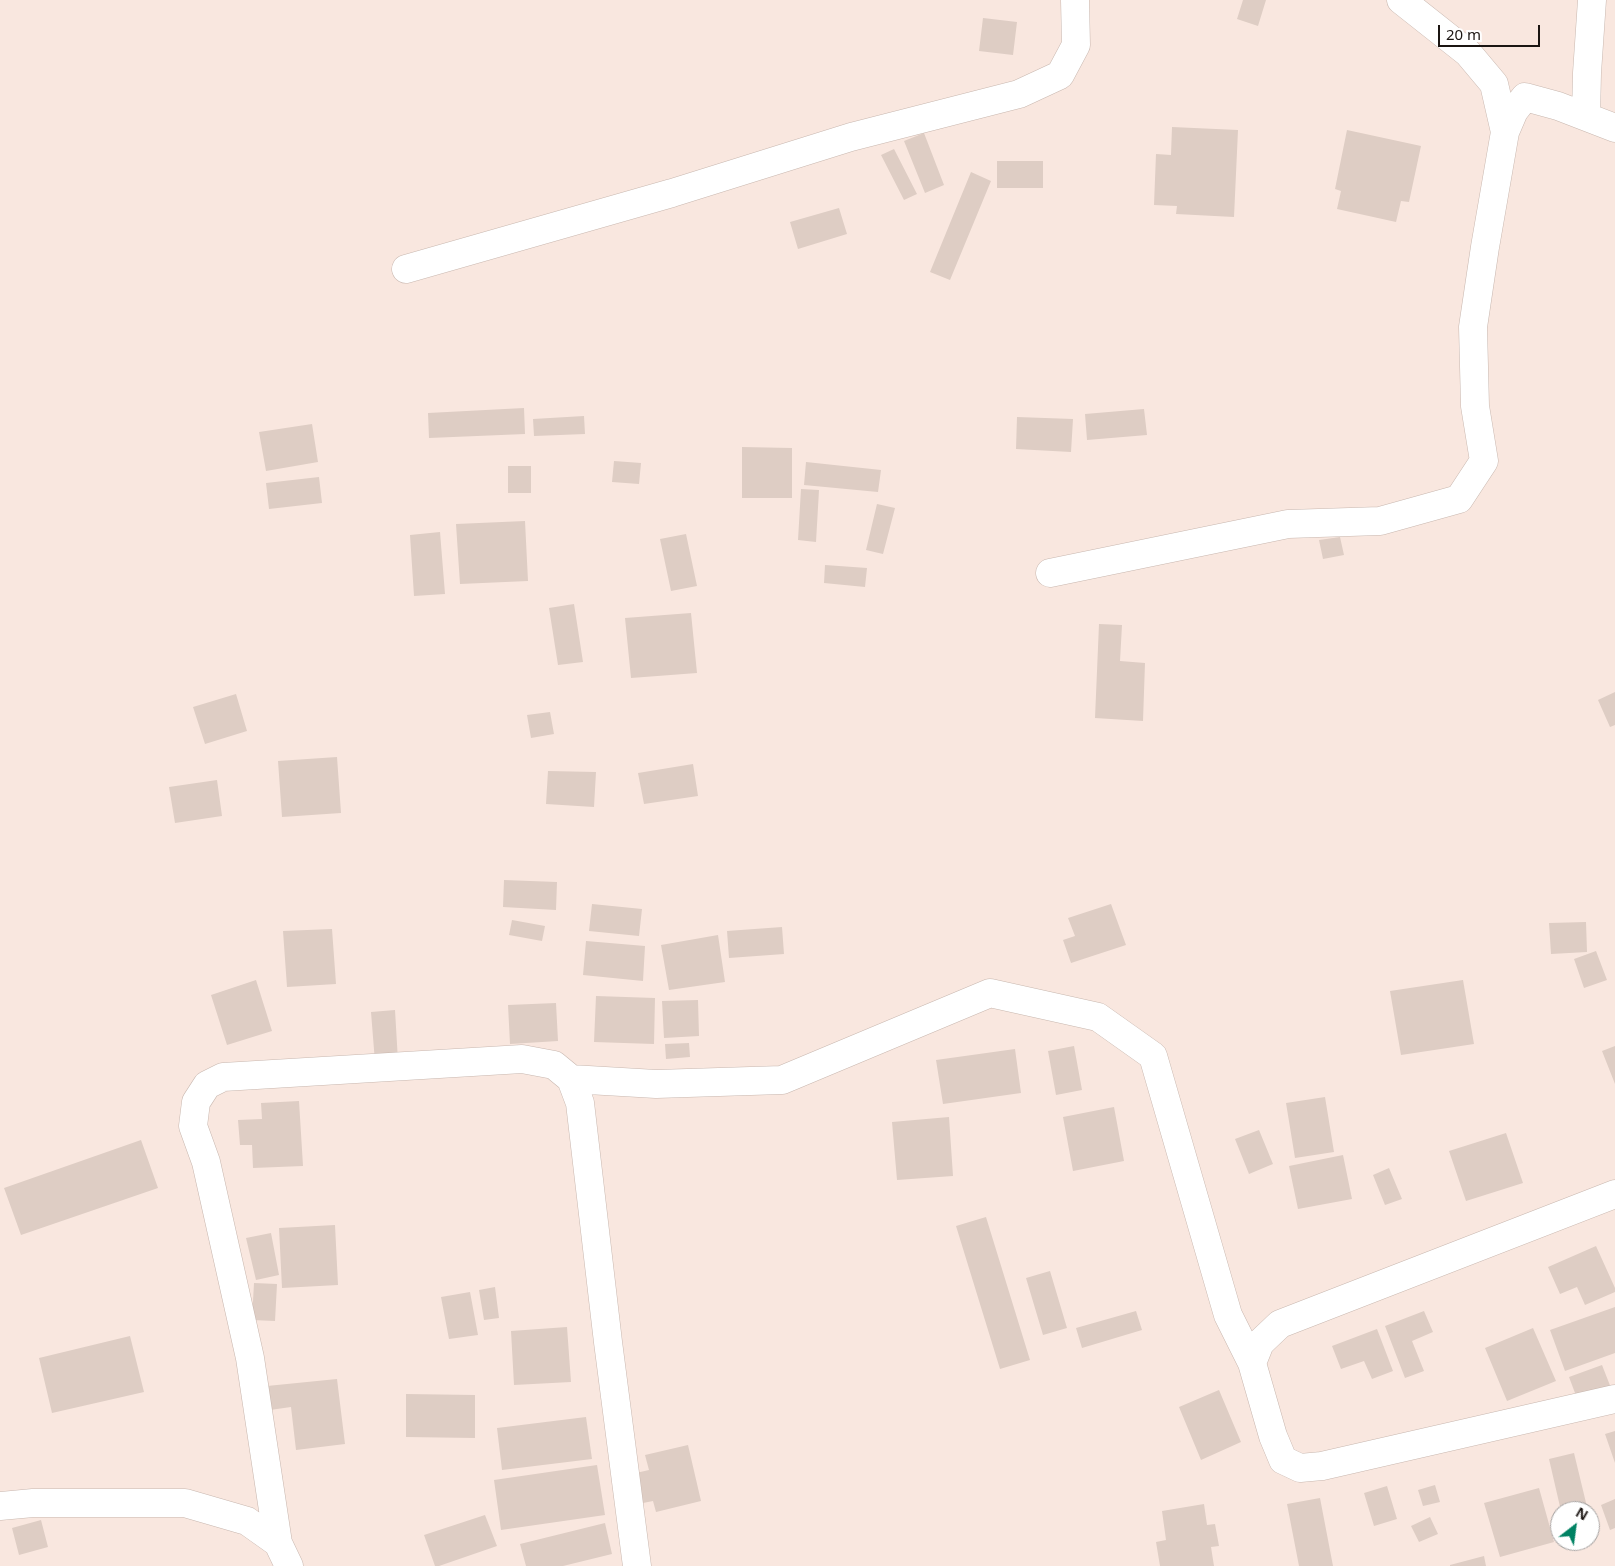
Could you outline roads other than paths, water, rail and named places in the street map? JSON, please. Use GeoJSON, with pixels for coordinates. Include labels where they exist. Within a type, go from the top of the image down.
{"type":"FeatureCollection","features":[{"type":"Feature","properties":{"kind":"street"},"geometry":{"type":"LineString","coordinates":[[406,269],[672,193],[850,137],[1019,94],[1060,75],[1076,45],[1075,0]]}},
{"type":"Feature","properties":{"kind":"street"},"geometry":{"type":"LineString","coordinates":[[1401,0],[1468,53],[1494,84],[1505,132]]}},
{"type":"Feature","properties":{"kind":"street"},"geometry":{"type":"LineString","coordinates":[[1586,116],[1592,0]]}},
{"type":"Feature","properties":{"kind":"street"},"geometry":{"type":"LineString","coordinates":[[1050,573],[1288,524],[1380,521],[1459,499],[1484,461],[1476,406],[1473,327],[1505,132],[1514,111],[1525,97],[1558,106],[1615,128]]}},
{"type":"Feature","properties":{"kind":"street"},"geometry":{"type":"LineString","coordinates":[[571,1079],[656,1084],[782,1080],[990,993],[1098,1017],[1153,1056],[1228,1314],[1252,1363],[1273,1436],[1284,1460],[1300,1468],[1322,1466],[1615,1399]]}},
{"type":"Feature","properties":{"kind":"street"},"geometry":{"type":"LineString","coordinates":[[284,1554],[250,1358],[206,1162],[193,1126],[196,1102],[207,1086],[223,1077],[522,1058],[554,1065],[571,1079],[580,1103],[637,1566]]}},
{"type":"Feature","properties":{"kind":"street"},"geometry":{"type":"LineString","coordinates":[[1252,1363],[1260,1343],[1280,1324],[1615,1194]]}},
{"type":"Feature","properties":{"kind":"street"},"geometry":{"type":"LineString","coordinates":[[0,1506],[33,1503],[185,1503],[246,1521],[284,1554]]}}]}
